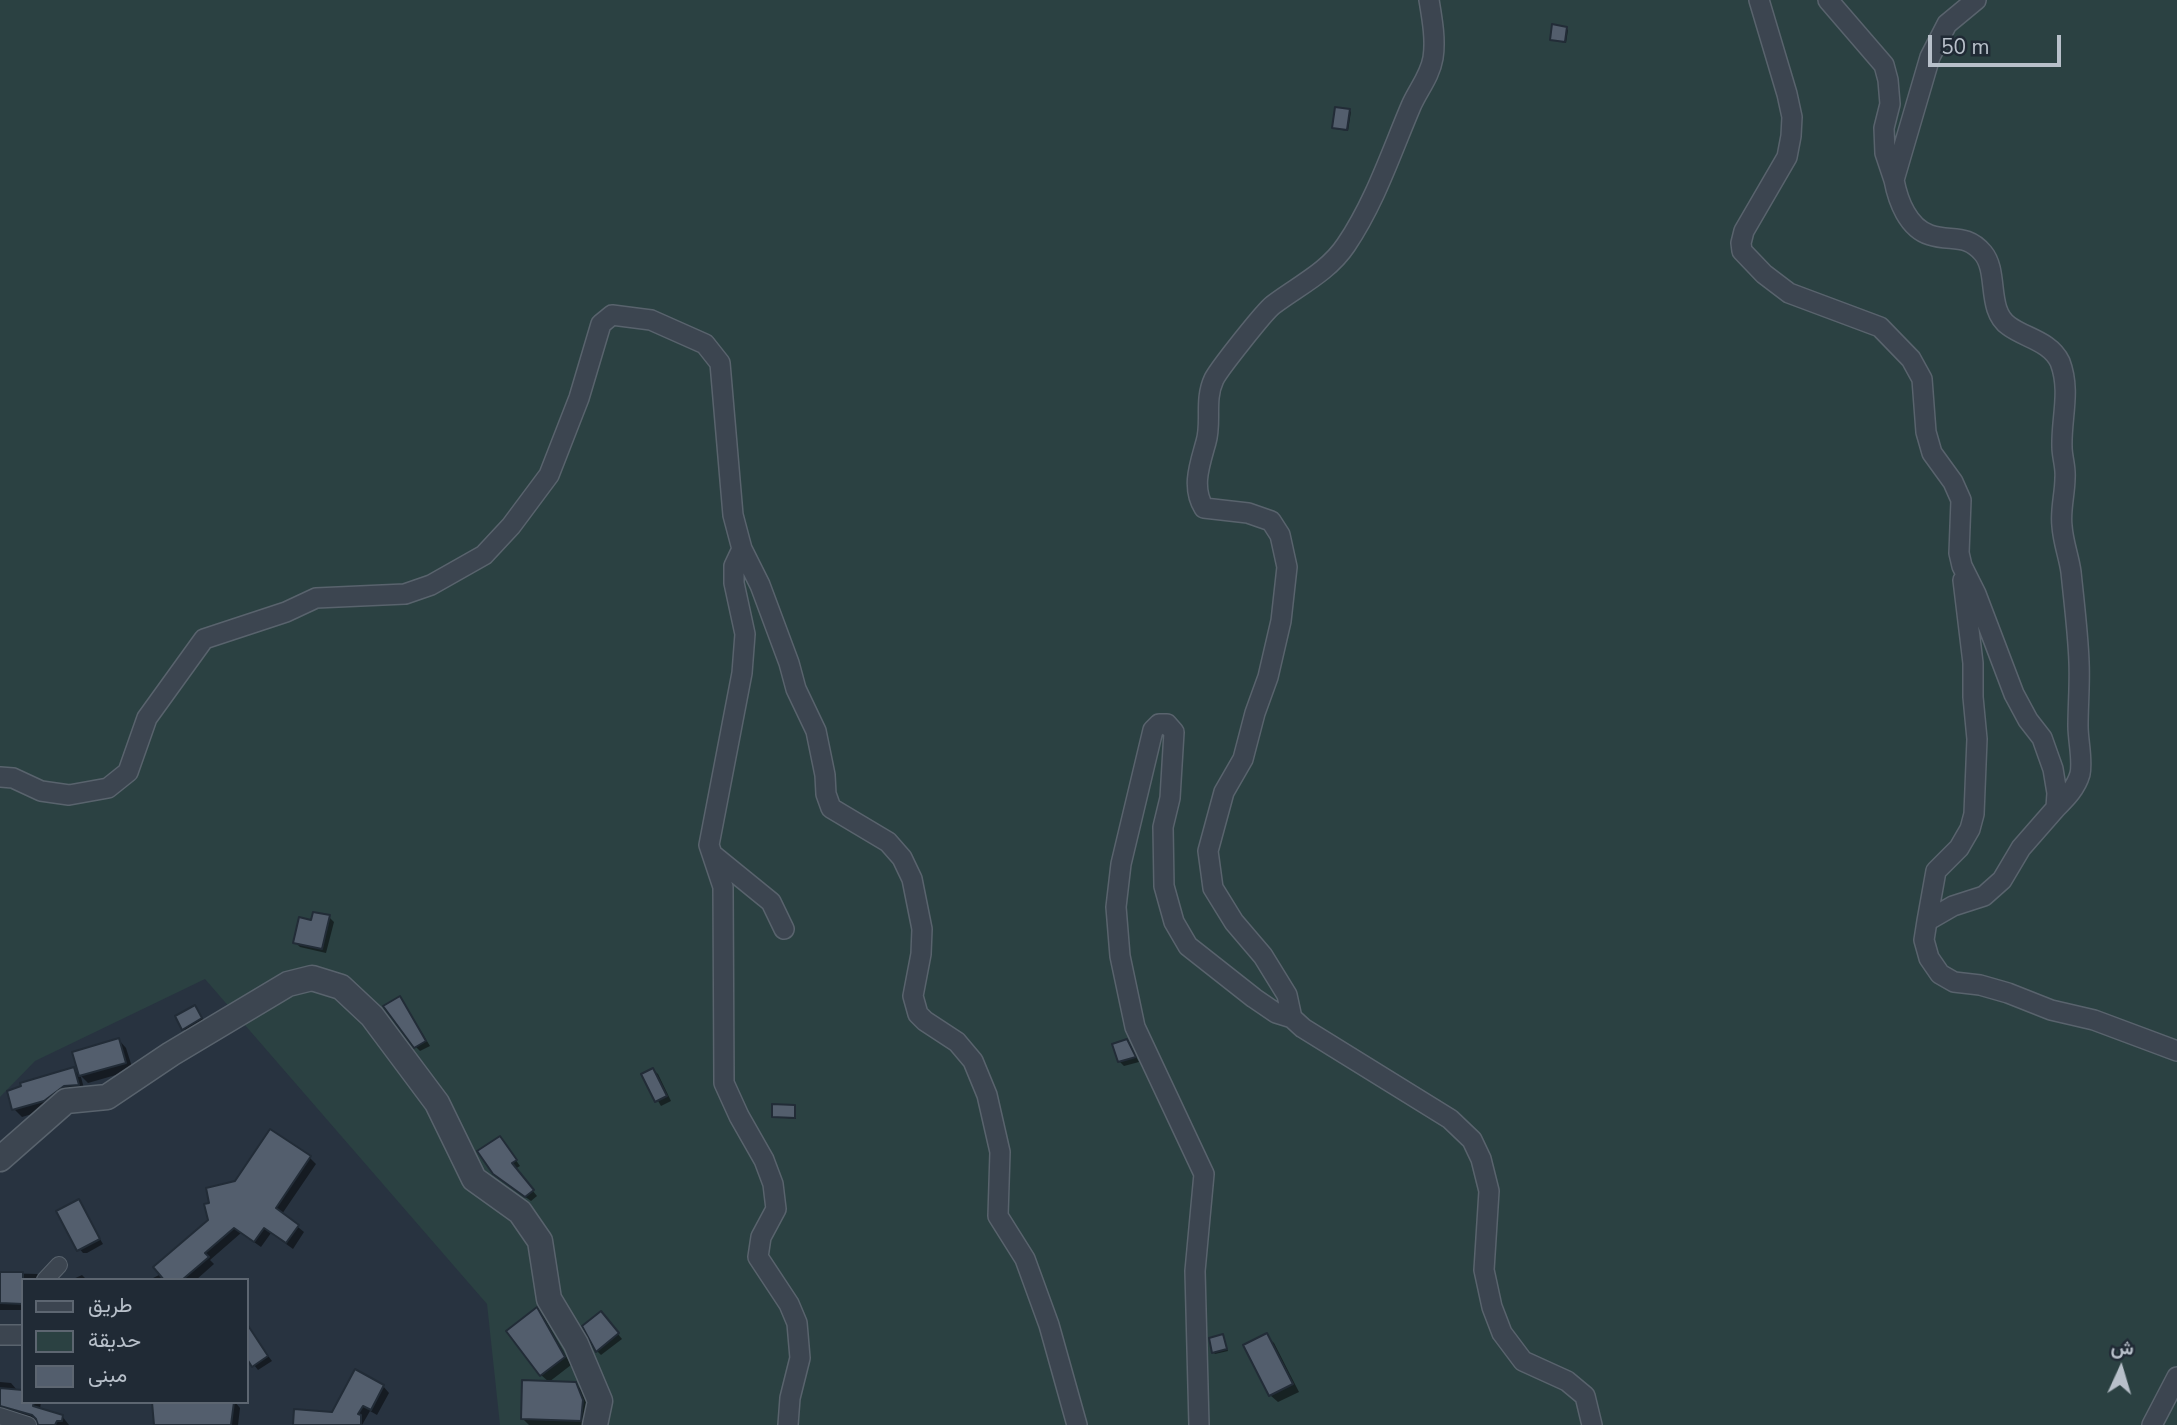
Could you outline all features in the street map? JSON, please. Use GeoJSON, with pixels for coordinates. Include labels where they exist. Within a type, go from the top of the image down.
{"type":"FeatureCollection","features":[{"type":"Feature","properties":{"kind":"street"},"geometry":{"type":"LineString","coordinates":[[1292,1018],[1287,995],[1263,956],[1234,922],[1213,888],[1208,851],[1224,792],[1243,759],[1268,677],[1281,621],[1287,566],[1280,535],[1271,521],[1248,513],[1204,508],[1198,499],[1197,479],[1207,439],[1208,400],[1214,379],[1270,306],[1322,271],[1345,246],[1377,190],[1433,57],[1429,0]]}},
{"type":"Feature","properties":{"kind":"street"},"geometry":{"type":"LineString","coordinates":[[1759,0],[1787,94],[1792,117],[1791,136],[1787,157],[1744,231],[1742,251],[1764,274],[1790,293],[1880,327],[1911,359],[1922,379],[1926,432],[1932,453],[1954,481],[1961,500],[1959,553],[1973,663],[1977,739],[1974,814],[1970,829],[1959,848],[1937,871],[1924,940],[1929,958],[1940,974],[1954,982],[1980,985],[2008,993],[2051,1010],[2094,1020],[2177,1051]]}},
{"type":"Feature","properties":{"kind":"street"},"geometry":{"type":"LineString","coordinates":[[1828,0],[1884,65],[1890,104],[1884,128],[1885,153],[1898,200],[1920,231],[1931,236],[1968,240],[1985,255],[1994,286],[1996,310],[2008,326],[2029,335],[2052,351],[2059,361],[2064,379],[2066,408],[2062,447],[2066,481],[2061,522],[2063,543],[2071,569],[2079,662],[2078,727],[2081,772],[2071,792],[2021,848],[2002,880],[1984,896],[1953,906],[1927,922]]}},
{"type":"Feature","properties":{"kind":"street"},"geometry":{"type":"LineString","coordinates":[[1894,180],[1930,57],[1947,24],[1976,0]]}},
{"type":"Feature","properties":{"kind":"street"},"geometry":{"type":"LineString","coordinates":[[0,777],[13,778],[41,791],[69,795],[108,788],[128,772],[147,718],[204,639],[286,612],[316,598],[405,594],[431,585],[484,555],[512,526],[549,475],[579,398],[601,324],[612,315],[651,320],[705,344],[720,363],[733,514],[742,549],[760,585],[796,689],[816,731],[826,794],[831,808],[888,842],[902,858],[912,880],[922,929],[921,954],[913,996],[918,1014],[957,1042],[973,1061],[987,1095],[1000,1152],[998,1216],[1025,1259],[1049,1325],[1077,1425]]}},
{"type":"Feature","properties":{"kind":"street"},"geometry":{"type":"LineString","coordinates":[[742,549],[734,566],[734,583],[745,634],[742,673],[709,845],[723,887],[724,1083],[764,1160],[773,1184],[776,1209],[761,1237],[758,1257],[789,1304],[797,1323],[800,1358],[790,1398],[788,1425]]}},
{"type":"Feature","properties":{"kind":"street"},"geometry":{"type":"LineString","coordinates":[[1962,566],[1976,594],[2014,694],[2028,720],[2042,738],[2053,769],[2057,793],[2056,808]]}},
{"type":"Feature","properties":{"kind":"street"},"geometry":{"type":"LineString","coordinates":[[1199,1425],[1195,1271],[1204,1174],[1135,1027],[1121,956],[1116,907],[1121,864],[1153,730],[1159,724],[1167,724],[1174,732],[1170,798],[1163,827],[1164,886],[1174,922],[1188,946],[1254,998],[1276,1013],[1292,1018],[1303,1028],[1450,1119],[1472,1140],[1481,1159],[1489,1191],[1484,1270],[1492,1307],[1502,1333],[1523,1361],[1567,1381],[1585,1396],[1592,1425]]}},
{"type":"Feature","properties":{"kind":"street"},"geometry":{"type":"LineString","coordinates":[[712,854],[771,902],[784,929]]}},
{"type":"Feature","properties":{"kind":"street"},"geometry":{"type":"LineString","coordinates":[[0,1159],[66,1101],[107,1097],[171,1054],[288,984],[312,978],[341,987],[372,1016],[437,1103],[474,1179],[520,1212],[540,1241],[549,1300],[576,1344],[600,1401],[595,1425]]}},
{"type":"Feature","properties":{"kind":"street"},"geometry":{"type":"LineString","coordinates":[[48,1278],[59,1265]]}},
{"type":"Feature","properties":{"kind":"street"},"geometry":{"type":"LineString","coordinates":[[0,1335],[21,1335]]}},
{"type":"Feature","properties":{"kind":"street"},"geometry":{"type":"LineString","coordinates":[[2152,1425],[2177,1377]]}},
{"type":"Feature","properties":{"kind":"street"},"geometry":{"type":"LineString","coordinates":[[0,1416],[28,1425]]}},
{"type":"Feature","properties":{"kind":"green space"},"geometry":{"type":"Polygon","coordinates":[[[0,0],[2177,0],[2177,1425],[500,1425],[487,1304],[205,979],[35,1061],[0,1097],[0,0]]]}},
{"type":"Feature","properties":{"kind":"building"},"geometry":{"type":"Polygon","coordinates":[[[1552,24],[1567,27],[1565,42],[1550,40],[1552,24]]]}},
{"type":"Feature","properties":{"kind":"building"},"geometry":{"type":"Polygon","coordinates":[[[1335,107],[1350,109],[1347,130],[1332,128],[1335,107]]]}},
{"type":"Feature","properties":{"kind":"building"},"geometry":{"type":"Polygon","coordinates":[[[313,912],[330,915],[322,949],[293,943],[299,917],[311,920],[313,912]]]}},
{"type":"Feature","properties":{"kind":"building"},"geometry":{"type":"Polygon","coordinates":[[[400,996],[426,1041],[414,1048],[383,1006],[400,996]]]}},
{"type":"Feature","properties":{"kind":"building"},"geometry":{"type":"Polygon","coordinates":[[[195,1005],[202,1018],[182,1030],[175,1016],[195,1005]]]}},
{"type":"Feature","properties":{"kind":"building"},"geometry":{"type":"Polygon","coordinates":[[[119,1038],[126,1063],[79,1076],[72,1052],[119,1038]]]}},
{"type":"Feature","properties":{"kind":"building"},"geometry":{"type":"Polygon","coordinates":[[[1127,1039],[1136,1057],[1118,1062],[1112,1044],[1127,1039]]]}},
{"type":"Feature","properties":{"kind":"building"},"geometry":{"type":"Polygon","coordinates":[[[74,1067],[79,1085],[64,1086],[44,1101],[12,1110],[7,1091],[21,1086],[20,1083],[74,1067]]]}},
{"type":"Feature","properties":{"kind":"building"},"geometry":{"type":"Polygon","coordinates":[[[653,1068],[667,1096],[655,1102],[641,1074],[653,1068]]]}},
{"type":"Feature","properties":{"kind":"building"},"geometry":{"type":"Polygon","coordinates":[[[772,1104],[795,1105],[795,1118],[772,1117],[772,1104]]]}},
{"type":"Feature","properties":{"kind":"building"},"geometry":{"type":"Polygon","coordinates":[[[270,1129],[311,1156],[276,1208],[299,1225],[286,1243],[264,1228],[254,1242],[234,1228],[205,1253],[209,1257],[184,1278],[162,1278],[153,1267],[208,1220],[204,1204],[209,1203],[206,1188],[235,1181],[270,1129]]]}},
{"type":"Feature","properties":{"kind":"building"},"geometry":{"type":"Polygon","coordinates":[[[500,1136],[517,1160],[512,1163],[534,1190],[525,1197],[493,1174],[477,1151],[500,1136]]]}},
{"type":"Feature","properties":{"kind":"building"},"geometry":{"type":"Polygon","coordinates":[[[79,1199],[100,1239],[77,1251],[56,1211],[79,1199]]]}},
{"type":"Feature","properties":{"kind":"building"},"geometry":{"type":"Polygon","coordinates":[[[0,1272],[23,1272],[21,1304],[0,1303],[0,1272]]]}},
{"type":"Feature","properties":{"kind":"building"},"geometry":{"type":"Polygon","coordinates":[[[537,1307],[565,1357],[540,1376],[506,1331],[537,1307]]]}},
{"type":"Feature","properties":{"kind":"building"},"geometry":{"type":"Polygon","coordinates":[[[601,1311],[619,1333],[596,1352],[582,1326],[601,1311]]]}},
{"type":"Feature","properties":{"kind":"building"},"geometry":{"type":"Polygon","coordinates":[[[248,1326],[268,1356],[252,1367],[248,1361],[248,1326]]]}},
{"type":"Feature","properties":{"kind":"building"},"geometry":{"type":"Polygon","coordinates":[[[1267,1333],[1293,1384],[1269,1396],[1243,1345],[1267,1333]]]}},
{"type":"Feature","properties":{"kind":"building"},"geometry":{"type":"Polygon","coordinates":[[[1223,1334],[1227,1349],[1212,1353],[1209,1338],[1223,1334]]]}},
{"type":"Feature","properties":{"kind":"building"},"geometry":{"type":"Polygon","coordinates":[[[355,1369],[384,1385],[371,1410],[363,1406],[358,1414],[361,1415],[361,1425],[293,1425],[294,1409],[332,1412],[355,1369]]]}},
{"type":"Feature","properties":{"kind":"building"},"geometry":{"type":"Polygon","coordinates":[[[522,1380],[576,1382],[583,1400],[581,1421],[521,1419],[522,1380]]]}},
{"type":"Feature","properties":{"kind":"building"},"geometry":{"type":"Polygon","coordinates":[[[0,1388],[21,1390],[21,1404],[34,1404],[63,1415],[62,1421],[57,1421],[55,1425],[38,1425],[32,1415],[0,1406],[0,1388]]]}},
{"type":"Feature","properties":{"kind":"building"},"geometry":{"type":"Polygon","coordinates":[[[152,1404],[234,1404],[231,1425],[154,1425],[152,1404]]]}}]}
